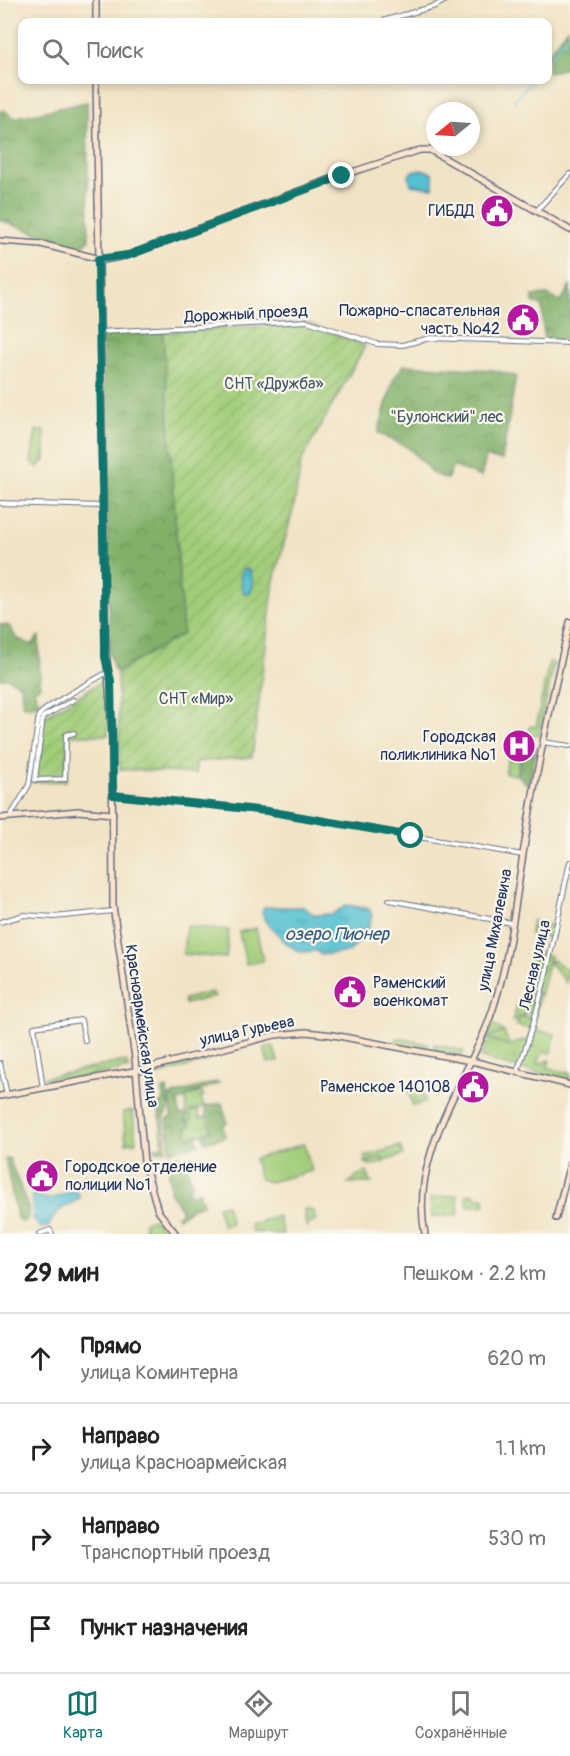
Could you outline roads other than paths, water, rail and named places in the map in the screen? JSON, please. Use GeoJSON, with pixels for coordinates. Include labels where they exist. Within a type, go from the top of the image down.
{"type":"FeatureCollection","features":[{"type":"Feature","properties":{"kind":"main road"},"geometry":{"type":"LineString","coordinates":[[96,0],[96,18]]}},
{"type":"Feature","properties":{"kind":"main road"},"geometry":{"type":"LineString","coordinates":[[96,84],[98,259]]}},
{"type":"Feature","properties":{"kind":"main road"},"geometry":{"type":"LineString","coordinates":[[0,241],[41,244],[98,259],[129,255],[416,150],[430,150],[570,230]]}},
{"type":"Feature","properties":{"kind":"main road","name":"Красноармейская улица"},"geometry":{"type":"LineString","coordinates":[[98,259],[105,657],[109,671],[113,795],[113,911],[136,1071],[146,1172],[158,1211],[176,1234]]}},
{"type":"Feature","properties":{"kind":"main road","name":"улица Михалевича"},"geometry":{"type":"LineString","coordinates":[[425,1234],[422,1200],[429,1158],[498,992],[543,742],[567,651],[570,622]]}},
{"type":"Feature","properties":{"kind":"main road"},"geometry":{"type":"LineString","coordinates":[[0,818],[78,811],[112,814]]}},
{"type":"Feature","properties":{"kind":"main road","name":"улица Гурьева"},"geometry":{"type":"LineString","coordinates":[[0,1096],[136,1071],[265,1038],[298,1032],[333,1035],[470,1062],[570,1085]]}},
{"type":"Feature","properties":{"kind":"main road"},"geometry":{"type":"LineString","coordinates":[[556,1218],[570,1163]]}},
{"type":"Feature","properties":{"kind":"street"},"geometry":{"type":"LineString","coordinates":[[394,18],[435,6],[446,0]]}},
{"type":"Feature","properties":{"kind":"street"},"geometry":{"type":"LineString","coordinates":[[537,210],[570,174]]}},
{"type":"Feature","properties":{"kind":"street","name":"Дорожный проезд"},"geometry":{"type":"LineString","coordinates":[[99,332],[307,321],[377,344],[402,345],[430,338],[570,343]]}},
{"type":"Feature","properties":{"kind":"street"},"geometry":{"type":"LineString","coordinates":[[0,502],[102,506]]}},
{"type":"Feature","properties":{"kind":"street"},"geometry":{"type":"LineString","coordinates":[[10,818],[29,785],[39,715],[44,708],[64,699],[109,671]]}},
{"type":"Feature","properties":{"kind":"street"},"geometry":{"type":"LineString","coordinates":[[73,700],[43,717],[35,780],[65,779],[66,735],[74,733]]}},
{"type":"Feature","properties":{"kind":"street"},"geometry":{"type":"LineString","coordinates":[[543,742],[570,746]]}},
{"type":"Feature","properties":{"kind":"street"},"geometry":{"type":"LineString","coordinates":[[113,795],[267,811],[522,855]]}},
{"type":"Feature","properties":{"kind":"street","name":"Лесная улица"},"geometry":{"type":"LineString","coordinates":[[517,1072],[539,1000],[570,862]]}},
{"type":"Feature","properties":{"kind":"street"},"geometry":{"type":"LineString","coordinates":[[389,900],[511,923]]}},
{"type":"Feature","properties":{"kind":"street"},"geometry":{"type":"LineString","coordinates":[[0,922],[24,915],[54,917],[113,911]]}},
{"type":"Feature","properties":{"kind":"street"},"geometry":{"type":"LineString","coordinates":[[43,1088],[34,1027],[81,1020],[86,1041]]}},
{"type":"Feature","properties":{"kind":"street"},"geometry":{"type":"LineString","coordinates":[[0,1063],[7,1095]]}},
{"type":"Feature","properties":{"kind":"street"},"geometry":{"type":"LineString","coordinates":[[39,1234],[50,1230],[52,1234]]}},
{"type":"Feature","properties":{"kind":"water"},"geometry":{"type":"Polygon","coordinates":[[[425,170],[433,174],[433,188],[411,185],[409,175],[413,171],[425,170]]]}},
{"type":"Feature","properties":{"kind":"water"},"geometry":{"type":"Polygon","coordinates":[[[243,569],[250,570],[251,573],[252,586],[249,594],[243,592],[240,574],[243,569]]]}},
{"type":"Feature","properties":{"kind":"water","name":"озеро Пионер"},"geometry":{"type":"Polygon","coordinates":[[[347,905],[369,909],[372,915],[367,932],[349,952],[320,955],[317,951],[301,952],[288,945],[267,923],[262,912],[264,907],[303,907],[315,915],[333,914],[347,905]]]}},
{"type":"Feature","properties":{"kind":"water"},"geometry":{"type":"Polygon","coordinates":[[[76,1190],[80,1198],[57,1212],[48,1227],[40,1228],[33,1218],[32,1195],[51,1199],[76,1190]]]}},
{"type":"Feature","properties":{"kind":"waterway"},"geometry":{"type":"LineString","coordinates":[[552,55],[570,32]]}},
{"type":"Feature","properties":{"kind":"waterway"},"geometry":{"type":"LineString","coordinates":[[514,101],[529,84]]}},
{"type":"Feature","properties":{"kind":"place","name":"ГИБДД"},"geometry":{"type":"Point","coordinates":[497,211]}},
{"type":"Feature","properties":{"kind":"place","name":"Пожарно-спасательная часть №42"},"geometry":{"type":"Point","coordinates":[523,320]}},
{"type":"Feature","properties":{"kind":"place","name":"Городская поликлиника №1"},"geometry":{"type":"Point","coordinates":[519,746]}},
{"type":"Feature","properties":{"kind":"place","name":"Раменский военкомат"},"geometry":{"type":"Point","coordinates":[350,992]}},
{"type":"Feature","properties":{"kind":"place","name":"Раменское 140108"},"geometry":{"type":"Point","coordinates":[473,1087]}},
{"type":"Feature","properties":{"kind":"place","name":"Городское отделение полиции №1"},"geometry":{"type":"Point","coordinates":[42,1176]}},
{"type":"Feature","properties":{"kind":"park label","name":"СНТ «Дружба»"},"geometry":{"type":"Point","coordinates":[274,384]}},
{"type":"Feature","properties":{"kind":"park label","name":"\"Булонский\" лес"},"geometry":{"type":"Point","coordinates":[447,417]}},
{"type":"Feature","properties":{"kind":"park label","name":"СНТ «Мир»"},"geometry":{"type":"Point","coordinates":[196,699]}}]}
